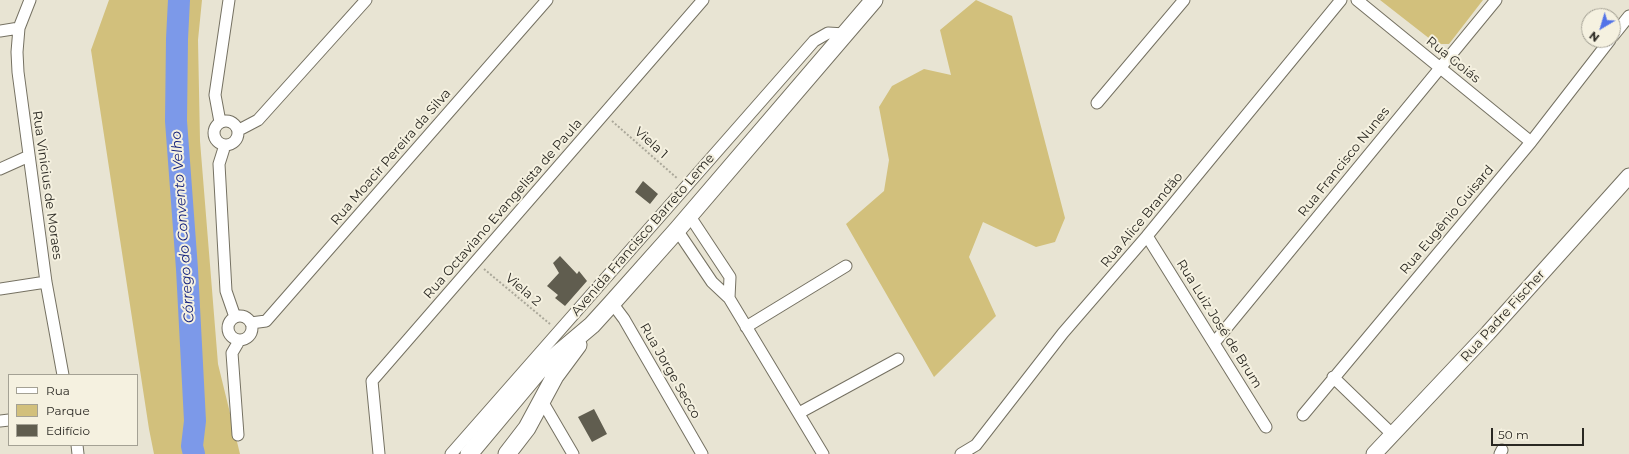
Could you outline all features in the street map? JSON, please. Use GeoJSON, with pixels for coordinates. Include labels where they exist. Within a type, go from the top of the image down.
{"type":"FeatureCollection","features":[{"type":"Feature","properties":{"kind":"main road","name":"Avenida Francisco Barreto Leme"},"geometry":{"type":"LineString","coordinates":[[507,454],[527,428],[555,376],[592,325],[677,230],[874,0]]}},
{"type":"Feature","properties":{"kind":"main road","name":"Rua Padre Fischer"},"geometry":{"type":"LineString","coordinates":[[1374,454],[1488,333],[1629,176]]}},
{"type":"Feature","properties":{"kind":"main road","name":"Avenida Francisco Barreto Leme"},"geometry":{"type":"LineString","coordinates":[[469,454],[540,368],[592,325]]}},
{"type":"Feature","properties":{"kind":"street","name":"Rua Vinicius de Moraes"},"geometry":{"type":"LineString","coordinates":[[30,0],[19,28],[17,52],[18,72],[46,282],[64,374]]}},
{"type":"Feature","properties":{"kind":"street"},"geometry":{"type":"LineString","coordinates":[[220,122],[215,95],[229,0]]}},
{"type":"Feature","properties":{"kind":"street"},"geometry":{"type":"LineString","coordinates":[[239,130],[258,120],[366,0]]}},
{"type":"Feature","properties":{"kind":"street","name":"Rua Moacir Pereira da Silva"},"geometry":{"type":"LineString","coordinates":[[251,323],[266,320],[546,0]]}},
{"type":"Feature","properties":{"kind":"street","name":"Rua Octaviano Evangelista de Paula"},"geometry":{"type":"LineString","coordinates":[[378,454],[372,381],[703,0]]}},
{"type":"Feature","properties":{"kind":"street"},"geometry":{"type":"LineString","coordinates":[[1097,103],[1184,0]]}},
{"type":"Feature","properties":{"kind":"street","name":"Rua Alice Brandão"},"geometry":{"type":"LineString","coordinates":[[961,454],[976,445],[1064,334],[1147,236],[1340,0]]}},
{"type":"Feature","properties":{"kind":"street","name":"Rua Goiás"},"geometry":{"type":"LineString","coordinates":[[1357,0],[1441,67],[1531,142]]}},
{"type":"Feature","properties":{"kind":"street","name":"Rua Francisco Nunes"},"geometry":{"type":"LineString","coordinates":[[1214,343],[1496,0]]}},
{"type":"Feature","properties":{"kind":"street"},"geometry":{"type":"LineString","coordinates":[[1621,26],[1629,16]]}},
{"type":"Feature","properties":{"kind":"street"},"geometry":{"type":"LineString","coordinates":[[0,31],[19,28]]}},
{"type":"Feature","properties":{"kind":"street","name":"Avenida Francisco Barreto Leme"},"geometry":{"type":"LineString","coordinates":[[451,454],[814,41],[828,33],[845,34]]}},
{"type":"Feature","properties":{"kind":"street","name":"Rua Eugênio Guisard"},"geometry":{"type":"LineString","coordinates":[[1303,415],[1333,377],[1531,142],[1604,48]]}},
{"type":"Feature","properties":{"kind":"street"},"geometry":{"type":"LineString","coordinates":[[228,120],[235,123],[239,130],[238,138],[233,144],[225,145],[218,142],[214,135],[215,127],[220,122],[228,120]]}},
{"type":"Feature","properties":{"kind":"street"},"geometry":{"type":"LineString","coordinates":[[225,145],[219,164],[226,291],[234,317]]}},
{"type":"Feature","properties":{"kind":"street"},"geometry":{"type":"LineString","coordinates":[[0,169],[29,156]]}},
{"type":"Feature","properties":{"kind":"street"},"geometry":{"type":"LineString","coordinates":[[689,216],[730,278],[729,298]]}},
{"type":"Feature","properties":{"kind":"street"},"geometry":{"type":"LineString","coordinates":[[677,230],[712,282],[729,298],[823,454]]}},
{"type":"Feature","properties":{"kind":"street","name":"Rua Luiz José de Brum"},"geometry":{"type":"LineString","coordinates":[[1147,236],[1266,427]]}},
{"type":"Feature","properties":{"kind":"street"},"geometry":{"type":"LineString","coordinates":[[746,327],[846,266]]}},
{"type":"Feature","properties":{"kind":"street"},"geometry":{"type":"LineString","coordinates":[[0,289],[46,282]]}},
{"type":"Feature","properties":{"kind":"street","name":"Rua Jorge Secco"},"geometry":{"type":"LineString","coordinates":[[612,303],[624,319],[702,454]]}},
{"type":"Feature","properties":{"kind":"street"},"geometry":{"type":"LineString","coordinates":[[241,316],[247,318],[251,323],[252,329],[250,336],[245,340],[239,341],[232,339],[228,334],[227,327],[229,321],[234,317],[241,316]]}},
{"type":"Feature","properties":{"kind":"street"},"geometry":{"type":"LineString","coordinates":[[238,435],[232,352],[239,341]]}},
{"type":"Feature","properties":{"kind":"street"},"geometry":{"type":"LineString","coordinates":[[799,413],[898,360]]}},
{"type":"Feature","properties":{"kind":"street"},"geometry":{"type":"LineString","coordinates":[[1333,377],[1393,435]]}},
{"type":"Feature","properties":{"kind":"street"},"geometry":{"type":"LineString","coordinates":[[542,401],[573,454]]}},
{"type":"Feature","properties":{"kind":"path","name":"Viela 1"},"geometry":{"type":"LineString","coordinates":[[604,114],[686,186]]}},
{"type":"Feature","properties":{"kind":"path","name":"Viela 2"},"geometry":{"type":"LineString","coordinates":[[476,262],[558,332]]}},
{"type":"Feature","properties":{"kind":"green space"},"geometry":{"type":"Polygon","coordinates":[[[109,0],[202,0],[198,40],[200,141],[218,364],[240,454],[154,454],[91,50],[109,0]]]}},
{"type":"Feature","properties":{"kind":"green space"},"geometry":{"type":"Polygon","coordinates":[[[976,0],[1012,16],[1065,218],[1055,242],[1036,247],[983,222],[969,257],[996,316],[934,377],[846,224],[884,191],[889,160],[879,107],[892,86],[924,69],[951,75],[940,30],[976,0]]]}},
{"type":"Feature","properties":{"kind":"green space"},"geometry":{"type":"Polygon","coordinates":[[[1380,0],[1483,0],[1449,44],[1439,44],[1430,39],[1380,0]]]}},
{"type":"Feature","properties":{"kind":"building"},"geometry":{"type":"Polygon","coordinates":[[[643,181],[658,194],[650,204],[635,192],[643,181]]]}},
{"type":"Feature","properties":{"kind":"building"},"geometry":{"type":"Polygon","coordinates":[[[560,256],[577,274],[579,271],[587,281],[565,306],[555,298],[558,295],[547,286],[559,273],[553,263],[560,256]]]}},
{"type":"Feature","properties":{"kind":"building"},"geometry":{"type":"Polygon","coordinates":[[[594,409],[607,434],[592,442],[578,417],[594,409]]]}},
{"type":"Feature","properties":{"kind":"waterway","name":"Córrego do Convento Velho"},"geometry":{"type":"LineString","coordinates":[[179,0],[176,121],[187,269],[195,421],[192,446],[194,454]]}}]}
